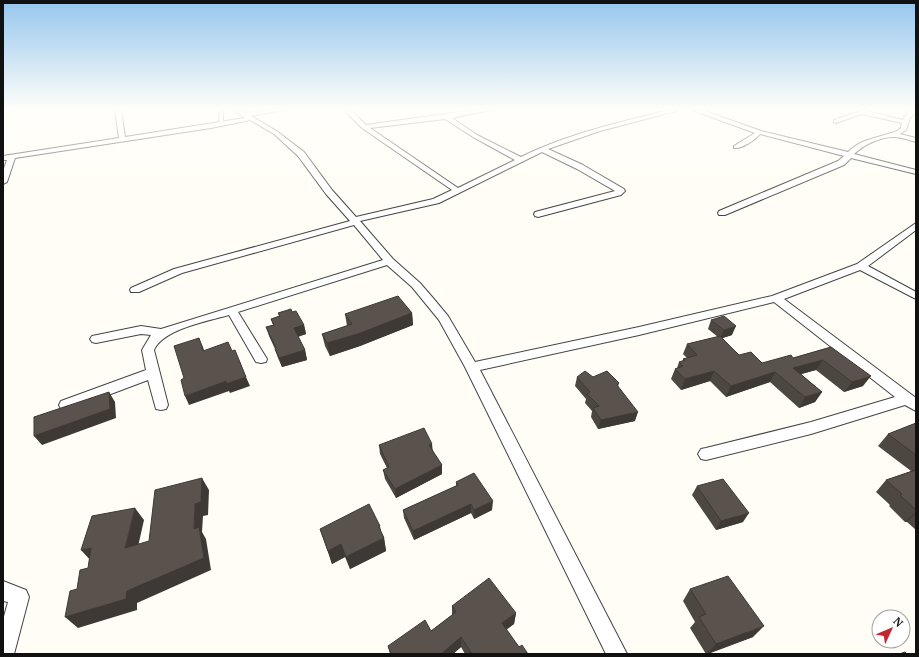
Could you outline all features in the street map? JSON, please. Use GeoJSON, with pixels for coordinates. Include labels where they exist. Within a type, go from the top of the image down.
{"type":"FeatureCollection","features":[{"type":"Feature","properties":{"kind":"street"},"geometry":{"type":"LineString","coordinates":[[3,158],[112,141]]}},
{"type":"Feature","properties":{"kind":"street"},"geometry":{"type":"LineString","coordinates":[[285,141],[301,154],[315,171],[328,192],[389,261],[416,285],[439,313],[472,367],[617,654]]}},
{"type":"Feature","properties":{"kind":"street"},"geometry":{"type":"LineString","coordinates":[[384,141],[458,191]]}},
{"type":"Feature","properties":{"kind":"street"},"geometry":{"type":"LineString","coordinates":[[484,141],[521,160]]}},
{"type":"Feature","properties":{"kind":"street"},"geometry":{"type":"LineString","coordinates":[[135,290],[178,271],[355,221],[436,201],[542,149],[567,141]]}},
{"type":"Feature","properties":{"kind":"street"},"geometry":{"type":"LineString","coordinates":[[736,147],[747,141]]}},
{"type":"Feature","properties":{"kind":"street"},"geometry":{"type":"LineString","coordinates":[[794,141],[916,172]]}},
{"type":"Feature","properties":{"kind":"street"},"geometry":{"type":"LineString","coordinates":[[722,213],[841,163],[852,155],[862,144],[870,141]]}},
{"type":"Feature","properties":{"kind":"street"},"geometry":{"type":"LineString","coordinates":[[538,214],[621,191],[580,167],[542,149]]}},
{"type":"Feature","properties":{"kind":"street"},"geometry":{"type":"LineString","coordinates":[[3,182],[12,157]]}},
{"type":"Feature","properties":{"kind":"street"},"geometry":{"type":"LineString","coordinates":[[472,367],[639,331],[776,298],[862,266],[916,226]]}},
{"type":"Feature","properties":{"kind":"street"},"geometry":{"type":"LineString","coordinates":[[160,405],[148,350],[152,340],[162,333],[389,261]]}},
{"type":"Feature","properties":{"kind":"street"},"geometry":{"type":"LineString","coordinates":[[862,266],[916,296]]}},
{"type":"Feature","properties":{"kind":"street"},"geometry":{"type":"LineString","coordinates":[[776,298],[912,403]]}},
{"type":"Feature","properties":{"kind":"street"},"geometry":{"type":"LineString","coordinates":[[232,311],[261,359]]}},
{"type":"Feature","properties":{"kind":"street"},"geometry":{"type":"LineString","coordinates":[[96,339],[141,330],[162,333]]}},
{"type":"Feature","properties":{"kind":"street"},"geometry":{"type":"LineString","coordinates":[[66,405],[153,373]]}},
{"type":"Feature","properties":{"kind":"street"},"geometry":{"type":"LineString","coordinates":[[706,454],[912,403]]}},
{"type":"Feature","properties":{"kind":"street"},"geometry":{"type":"LineString","coordinates":[[3,591],[19,598],[4,654]]}},
{"type":"Feature","properties":{"kind":"building"},"geometry":{"type":"Polygon","coordinates":[[[398,296],[412,313],[358,334],[327,343],[322,334],[352,324],[345,314],[398,296]]]}},
{"type":"Feature","properties":{"kind":"building"},"geometry":{"type":"Polygon","coordinates":[[[291,309],[292,312],[296,311],[304,325],[294,328],[305,350],[279,358],[266,327],[274,325],[271,319],[280,316],[278,313],[291,309]]]}},
{"type":"Feature","properties":{"kind":"building"},"geometry":{"type":"Polygon","coordinates":[[[724,316],[736,326],[724,330],[711,320],[724,316]]]}},
{"type":"Feature","properties":{"kind":"building"},"geometry":{"type":"Polygon","coordinates":[[[720,336],[739,355],[751,352],[762,363],[791,355],[793,358],[831,347],[871,376],[852,382],[823,360],[793,368],[822,392],[805,397],[775,372],[731,386],[714,371],[685,379],[675,369],[683,366],[679,362],[685,360],[683,359],[697,355],[687,344],[720,336]]]}},
{"type":"Feature","properties":{"kind":"building"},"geometry":{"type":"Polygon","coordinates":[[[199,338],[203,351],[228,342],[232,351],[235,350],[246,377],[226,384],[226,381],[185,396],[181,380],[184,378],[174,346],[199,338]]]}},
{"type":"Feature","properties":{"kind":"building"},"geometry":{"type":"Polygon","coordinates":[[[585,371],[593,377],[607,371],[619,383],[617,385],[638,412],[601,420],[593,408],[599,406],[587,394],[590,392],[577,377],[585,371]]]}},
{"type":"Feature","properties":{"kind":"building"},"geometry":{"type":"Polygon","coordinates":[[[109,392],[110,409],[34,436],[34,417],[109,392]]]}},
{"type":"Feature","properties":{"kind":"building"},"geometry":{"type":"Polygon","coordinates":[[[916,423],[916,455],[888,434],[916,423]]]}},
{"type":"Feature","properties":{"kind":"building"},"geometry":{"type":"Polygon","coordinates":[[[424,428],[432,444],[429,445],[442,465],[395,489],[383,470],[389,467],[379,445],[424,428]]]}},
{"type":"Feature","properties":{"kind":"building"},"geometry":{"type":"Polygon","coordinates":[[[916,470],[916,510],[900,495],[902,494],[886,480],[916,470]]]}},
{"type":"Feature","properties":{"kind":"building"},"geometry":{"type":"Polygon","coordinates":[[[474,473],[493,501],[474,510],[471,504],[413,531],[403,510],[458,485],[456,482],[474,473]]]}},
{"type":"Feature","properties":{"kind":"building"},"geometry":{"type":"Polygon","coordinates":[[[202,478],[201,502],[195,504],[194,529],[199,527],[204,558],[127,591],[126,599],[65,617],[70,591],[77,589],[80,570],[88,568],[91,548],[81,550],[92,516],[135,508],[125,548],[149,541],[155,490],[202,478]]]}},
{"type":"Feature","properties":{"kind":"building"},"geometry":{"type":"Polygon","coordinates":[[[723,479],[749,513],[721,521],[697,486],[723,479]]]}},
{"type":"Feature","properties":{"kind":"building"},"geometry":{"type":"Polygon","coordinates":[[[369,504],[384,538],[346,557],[341,544],[328,551],[320,529],[369,504]]]}},
{"type":"Feature","properties":{"kind":"building"},"geometry":{"type":"Polygon","coordinates":[[[728,576],[764,626],[716,644],[699,617],[706,614],[690,589],[728,576]]]}},
{"type":"Feature","properties":{"kind":"building"},"geometry":{"type":"Polygon","coordinates":[[[489,578],[516,613],[502,623],[519,647],[522,645],[528,654],[472,654],[461,637],[441,654],[391,654],[388,646],[425,620],[431,631],[456,612],[452,606],[489,578]]]}}]}
